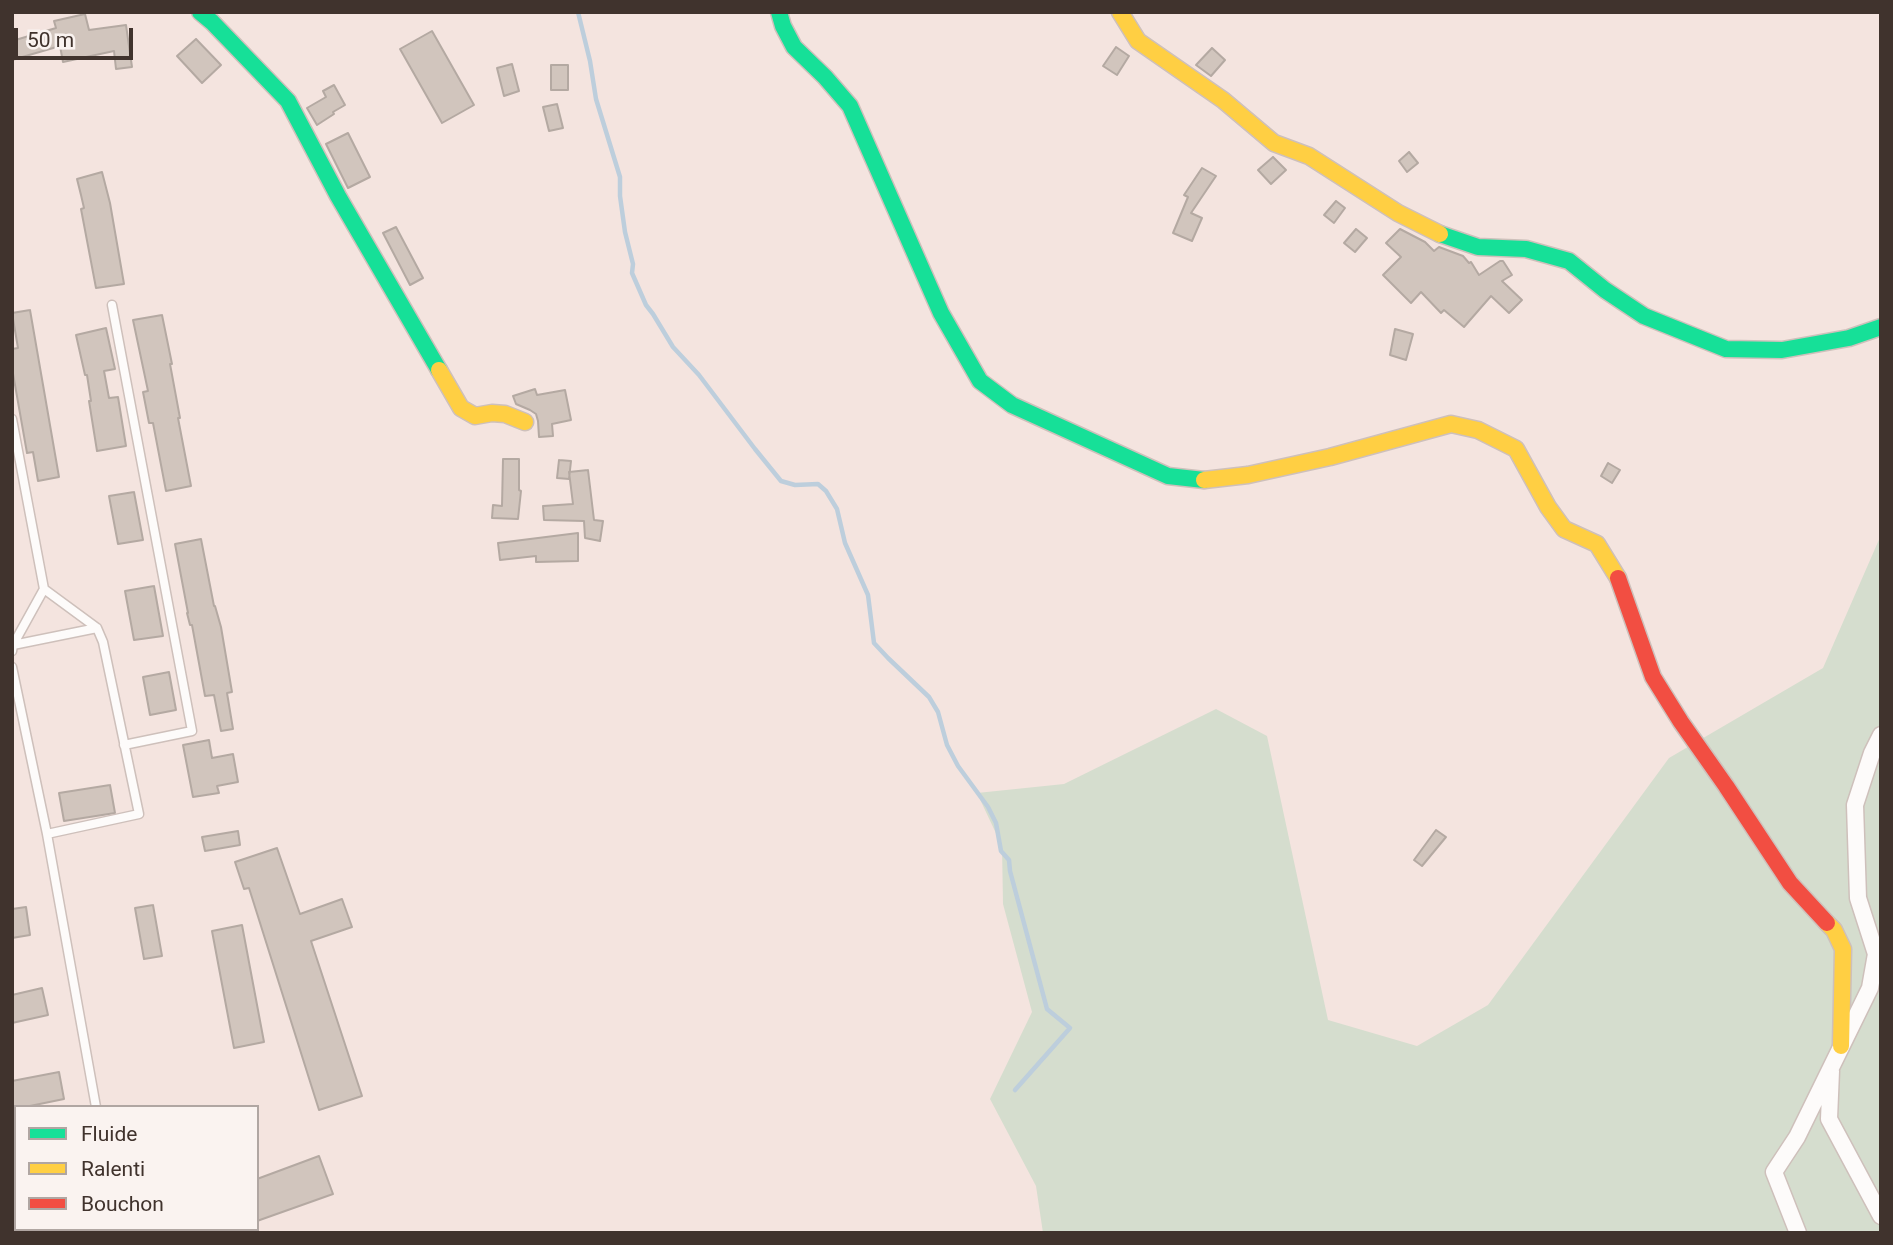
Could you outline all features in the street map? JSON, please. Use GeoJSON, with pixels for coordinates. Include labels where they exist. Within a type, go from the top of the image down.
{"type":"FeatureCollection","features":[{"type":"Feature","properties":{"kind":"street"},"geometry":{"type":"LineString","coordinates":[[200,12],[288,102],[338,196],[461,408],[475,416],[492,413],[525,422]]}},
{"type":"Feature","properties":{"kind":"street"},"geometry":{"type":"LineString","coordinates":[[779,12],[794,47],[850,106],[941,313],[980,381],[1012,405],[1168,476],[1201,480],[1248,475],[1330,457],[1451,424],[1478,430],[1516,449],[1548,507],[1564,529],[1597,544],[1616,573],[1653,677],[1790,883],[1834,930],[1843,949],[1840,1046]]}},
{"type":"Feature","properties":{"kind":"street"},"geometry":{"type":"LineString","coordinates":[[1120,12],[1138,41],[1223,100],[1274,143],[1309,156],[1398,213],[1433,231],[1478,247],[1526,249],[1569,261],[1644,316],[1726,349],[1782,350],[1849,338],[1881,327]]}},
{"type":"Feature","properties":{"kind":"street"},"geometry":{"type":"LineString","coordinates":[[1798,1233],[1774,1172],[1797,1137],[1870,988],[1876,954],[1858,898],[1855,805],[1871,752],[1881,735]]}},
{"type":"Feature","properties":{"kind":"street"},"geometry":{"type":"LineString","coordinates":[[1832,1063],[1829,1119],[1881,1216]]}},
{"type":"Feature","properties":{"kind":"lane"},"geometry":{"type":"LineString","coordinates":[[112,306],[192,731],[124,745]]}},
{"type":"Feature","properties":{"kind":"lane"},"geometry":{"type":"LineString","coordinates":[[12,419],[44,589],[12,650]]}},
{"type":"Feature","properties":{"kind":"lane"},"geometry":{"type":"LineString","coordinates":[[44,589],[97,628],[103,642],[139,814],[47,834]]}},
{"type":"Feature","properties":{"kind":"lane"},"geometry":{"type":"LineString","coordinates":[[13,645],[97,628]]}},
{"type":"Feature","properties":{"kind":"lane"},"geometry":{"type":"LineString","coordinates":[[12,667],[47,834],[96,1105]]}},
{"type":"Feature","properties":{"kind":"green space"},"geometry":{"type":"Polygon","coordinates":[[[1881,535],[1881,1233],[1043,1233],[1036,1186],[990,1099],[1032,1012],[1003,904],[1002,846],[977,793],[1064,784],[1216,709],[1267,736],[1328,1020],[1417,1046],[1488,1005],[1669,758],[1823,668],[1881,535]]]}},
{"type":"Feature","properties":{"kind":"building"},"geometry":{"type":"Polygon","coordinates":[[[85,14],[89,30],[126,25],[132,67],[116,69],[114,51],[63,62],[60,46],[12,60],[12,41],[56,28],[54,21],[85,14]]]}},
{"type":"Feature","properties":{"kind":"building"},"geometry":{"type":"Polygon","coordinates":[[[432,31],[474,105],[442,123],[400,49],[432,31]]]}},
{"type":"Feature","properties":{"kind":"building"},"geometry":{"type":"Polygon","coordinates":[[[196,39],[221,65],[202,83],[177,56],[196,39]]]}},
{"type":"Feature","properties":{"kind":"building"},"geometry":{"type":"Polygon","coordinates":[[[1116,47],[1129,56],[1117,75],[1103,66],[1116,47]]]}},
{"type":"Feature","properties":{"kind":"building"},"geometry":{"type":"Polygon","coordinates":[[[1212,48],[1225,60],[1211,76],[1196,65],[1212,48]]]}},
{"type":"Feature","properties":{"kind":"building"},"geometry":{"type":"Polygon","coordinates":[[[512,64],[519,91],[504,96],[497,68],[512,64]]]}},
{"type":"Feature","properties":{"kind":"building"},"geometry":{"type":"Polygon","coordinates":[[[551,65],[568,65],[568,90],[551,90],[551,65]]]}},
{"type":"Feature","properties":{"kind":"building"},"geometry":{"type":"Polygon","coordinates":[[[334,85],[345,105],[317,125],[307,108],[326,97],[323,91],[334,85]]]}},
{"type":"Feature","properties":{"kind":"building"},"geometry":{"type":"Polygon","coordinates":[[[557,104],[563,128],[549,131],[543,107],[557,104]]]}},
{"type":"Feature","properties":{"kind":"building"},"geometry":{"type":"Polygon","coordinates":[[[348,133],[370,177],[348,188],[326,144],[348,133]]]}},
{"type":"Feature","properties":{"kind":"building"},"geometry":{"type":"Polygon","coordinates":[[[1409,152],[1418,163],[1407,172],[1399,161],[1409,152]]]}},
{"type":"Feature","properties":{"kind":"building"},"geometry":{"type":"Polygon","coordinates":[[[1273,157],[1286,170],[1271,184],[1258,170],[1273,157]]]}},
{"type":"Feature","properties":{"kind":"building"},"geometry":{"type":"Polygon","coordinates":[[[1202,168],[1216,176],[1191,213],[1202,218],[1192,241],[1173,233],[1188,197],[1184,195],[1202,168]]]}},
{"type":"Feature","properties":{"kind":"building"},"geometry":{"type":"Polygon","coordinates":[[[102,172],[124,284],[96,288],[77,179],[102,172]]]}},
{"type":"Feature","properties":{"kind":"building"},"geometry":{"type":"Polygon","coordinates":[[[1336,201],[1345,208],[1334,223],[1324,215],[1336,201]]]}},
{"type":"Feature","properties":{"kind":"building"},"geometry":{"type":"Polygon","coordinates":[[[396,227],[423,278],[410,285],[383,233],[396,227]]]}},
{"type":"Feature","properties":{"kind":"building"},"geometry":{"type":"Polygon","coordinates":[[[1356,229],[1367,238],[1355,252],[1344,243],[1356,229]]]}},
{"type":"Feature","properties":{"kind":"building"},"geometry":{"type":"Polygon","coordinates":[[[1400,229],[1425,242],[1434,251],[1439,247],[1463,256],[1471,262],[1479,275],[1503,261],[1512,275],[1502,281],[1522,300],[1509,313],[1491,296],[1464,327],[1444,310],[1441,313],[1421,292],[1411,303],[1383,275],[1401,257],[1386,243],[1400,229]]]}},
{"type":"Feature","properties":{"kind":"building"},"geometry":{"type":"Polygon","coordinates":[[[30,310],[59,477],[38,481],[33,452],[27,453],[12,368],[12,349],[18,348],[12,313],[30,310]]]}},
{"type":"Feature","properties":{"kind":"building"},"geometry":{"type":"Polygon","coordinates":[[[162,315],[191,486],[166,491],[153,423],[149,423],[143,392],[148,391],[133,320],[162,315]]]}},
{"type":"Feature","properties":{"kind":"building"},"geometry":{"type":"Polygon","coordinates":[[[106,328],[115,369],[104,371],[109,398],[118,397],[126,446],[97,451],[87,375],[76,335],[106,328]]]}},
{"type":"Feature","properties":{"kind":"building"},"geometry":{"type":"Polygon","coordinates":[[[1395,329],[1413,334],[1406,360],[1390,355],[1395,329]]]}},
{"type":"Feature","properties":{"kind":"building"},"geometry":{"type":"Polygon","coordinates":[[[535,389],[537,395],[565,390],[571,420],[552,424],[553,436],[539,437],[536,414],[516,404],[513,396],[535,389]]]}},
{"type":"Feature","properties":{"kind":"building"},"geometry":{"type":"Polygon","coordinates":[[[503,459],[519,459],[521,491],[518,519],[492,518],[493,505],[502,506],[503,459]]]}},
{"type":"Feature","properties":{"kind":"building"},"geometry":{"type":"Polygon","coordinates":[[[559,460],[571,461],[569,479],[557,478],[559,460]]]}},
{"type":"Feature","properties":{"kind":"building"},"geometry":{"type":"Polygon","coordinates":[[[1608,463],[1620,470],[1612,483],[1601,476],[1608,463]]]}},
{"type":"Feature","properties":{"kind":"building"},"geometry":{"type":"Polygon","coordinates":[[[588,470],[594,520],[603,521],[600,541],[585,538],[584,521],[544,520],[543,506],[573,504],[569,472],[588,470]]]}},
{"type":"Feature","properties":{"kind":"building"},"geometry":{"type":"Polygon","coordinates":[[[134,492],[143,540],[118,544],[109,496],[134,492]]]}},
{"type":"Feature","properties":{"kind":"building"},"geometry":{"type":"Polygon","coordinates":[[[578,533],[578,561],[536,562],[536,556],[500,560],[498,543],[578,533]]]}},
{"type":"Feature","properties":{"kind":"building"},"geometry":{"type":"Polygon","coordinates":[[[201,539],[214,606],[221,627],[232,692],[227,693],[233,729],[221,731],[214,695],[205,696],[175,544],[201,539]]]}},
{"type":"Feature","properties":{"kind":"building"},"geometry":{"type":"Polygon","coordinates":[[[154,586],[163,636],[134,640],[125,591],[154,586]]]}},
{"type":"Feature","properties":{"kind":"building"},"geometry":{"type":"Polygon","coordinates":[[[169,672],[176,710],[150,715],[143,677],[169,672]]]}},
{"type":"Feature","properties":{"kind":"building"},"geometry":{"type":"Polygon","coordinates":[[[209,740],[212,758],[233,754],[238,782],[217,786],[219,793],[193,797],[183,745],[209,740]]]}},
{"type":"Feature","properties":{"kind":"building"},"geometry":{"type":"Polygon","coordinates":[[[110,785],[115,813],[64,821],[59,793],[110,785]]]}},
{"type":"Feature","properties":{"kind":"building"},"geometry":{"type":"Polygon","coordinates":[[[1436,830],[1446,837],[1422,866],[1414,860],[1436,830]]]}},
{"type":"Feature","properties":{"kind":"building"},"geometry":{"type":"Polygon","coordinates":[[[238,831],[240,845],[205,851],[202,837],[238,831]]]}},
{"type":"Feature","properties":{"kind":"building"},"geometry":{"type":"Polygon","coordinates":[[[277,848],[300,914],[342,899],[352,927],[311,941],[362,1096],[319,1110],[249,888],[244,889],[235,862],[277,848]]]}},
{"type":"Feature","properties":{"kind":"building"},"geometry":{"type":"Polygon","coordinates":[[[153,905],[162,956],[144,959],[135,908],[153,905]]]}},
{"type":"Feature","properties":{"kind":"building"},"geometry":{"type":"Polygon","coordinates":[[[26,907],[30,935],[12,938],[12,909],[26,907]]]}},
{"type":"Feature","properties":{"kind":"building"},"geometry":{"type":"Polygon","coordinates":[[[242,925],[264,1042],[234,1048],[212,931],[242,925]]]}},
{"type":"Feature","properties":{"kind":"building"},"geometry":{"type":"Polygon","coordinates":[[[42,988],[48,1015],[12,1023],[12,995],[42,988]]]}},
{"type":"Feature","properties":{"kind":"building"},"geometry":{"type":"Polygon","coordinates":[[[59,1072],[64,1099],[35,1105],[14,1105],[12,1109],[12,1081],[59,1072]]]}},
{"type":"Feature","properties":{"kind":"building"},"geometry":{"type":"Polygon","coordinates":[[[319,1156],[333,1194],[259,1220],[259,1178],[319,1156]]]}},
{"type":"Feature","properties":{"kind":"waterway"},"geometry":{"type":"LineString","coordinates":[[578,12],[596,99],[620,177],[620,196],[633,264],[632,273],[646,305],[673,347],[699,375],[781,481],[795,485],[818,484],[826,491],[837,509],[845,543],[868,595],[874,643],[929,697],[938,712],[947,745],[958,766],[988,807],[996,823],[1001,851],[1009,860],[1047,1009],[1070,1028],[1015,1090]]}},
{"type":"Feature","properties":{"kind":"traffic: fast"},"geometry":{"type":"LineString","coordinates":[[200,12],[288,101],[338,196],[439,370]]}},
{"type":"Feature","properties":{"kind":"traffic: fast"},"geometry":{"type":"LineString","coordinates":[[779,12],[794,47],[850,106],[941,313],[980,381],[1012,405],[1168,476],[1204,480]]}},
{"type":"Feature","properties":{"kind":"traffic: fast"},"geometry":{"type":"LineString","coordinates":[[1440,234],[1478,247],[1526,249],[1569,261],[1644,316],[1726,349],[1782,350],[1849,338],[1881,327]]}},
{"type":"Feature","properties":{"kind":"traffic: slow"},"geometry":{"type":"LineString","coordinates":[[1120,12],[1138,41],[1223,100],[1274,143],[1309,156],[1398,213],[1440,234]]}},
{"type":"Feature","properties":{"kind":"traffic: slow"},"geometry":{"type":"LineString","coordinates":[[439,370],[461,408],[475,416],[505,414],[525,422]]}},
{"type":"Feature","properties":{"kind":"traffic: slow"},"geometry":{"type":"LineString","coordinates":[[1204,480],[1248,475],[1330,457],[1451,424],[1478,430],[1516,449],[1548,507],[1564,529],[1597,544],[1618,578]]}},
{"type":"Feature","properties":{"kind":"traffic: slow"},"geometry":{"type":"LineString","coordinates":[[1827,923],[1834,930],[1843,949],[1841,1046]]}},
{"type":"Feature","properties":{"kind":"traffic: jam"},"geometry":{"type":"LineString","coordinates":[[1618,578],[1653,677],[1790,883],[1827,923]]}}]}
